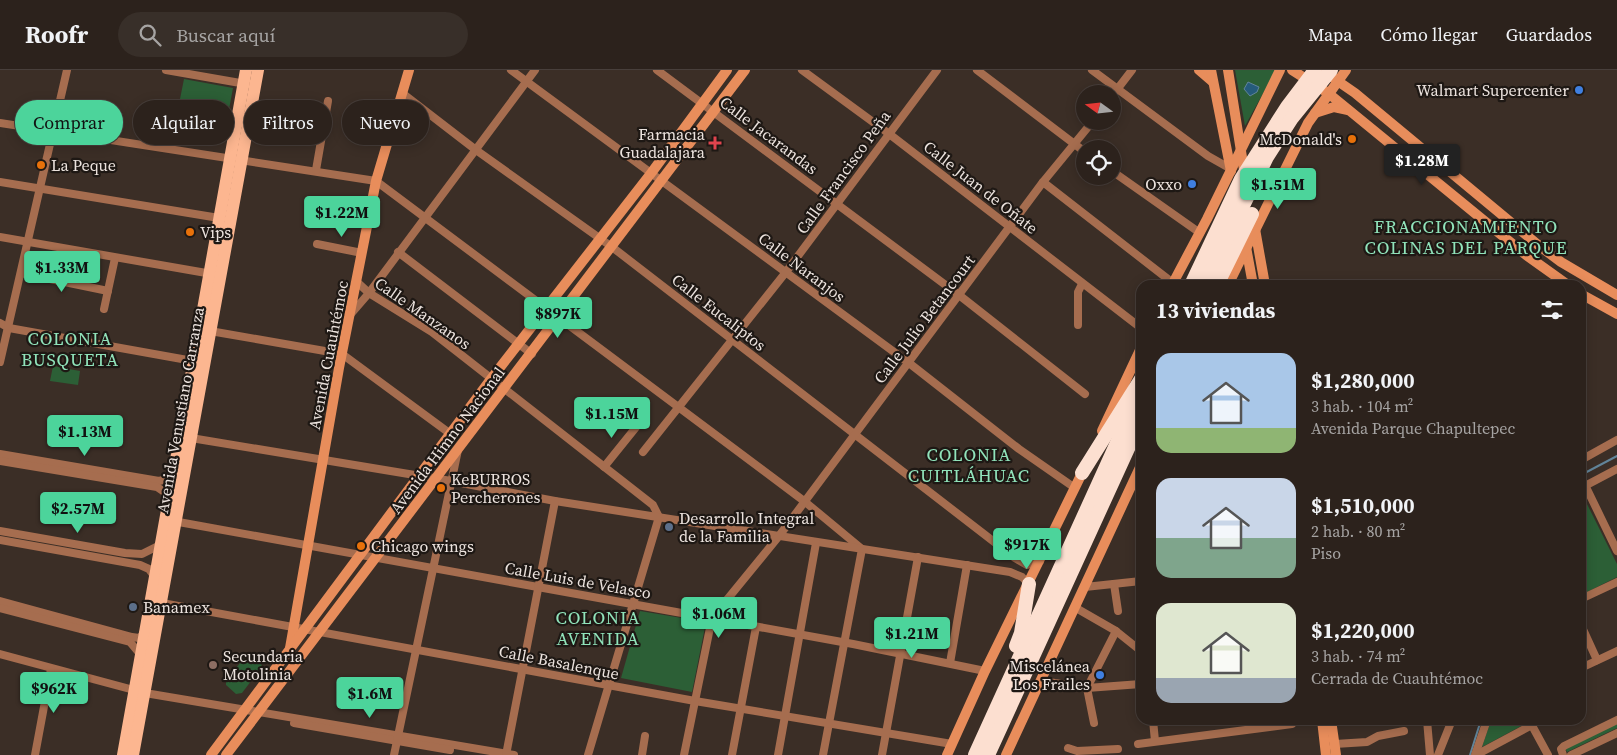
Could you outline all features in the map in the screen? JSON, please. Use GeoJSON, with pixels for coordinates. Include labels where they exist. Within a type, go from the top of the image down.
{"type":"FeatureCollection","features":[{"type":"Feature","properties":{"kind":"highway"},"geometry":{"type":"LineString","coordinates":[[1193,280],[1241,179],[1287,107],[1316,70]]}},
{"type":"Feature","properties":{"kind":"highway"},"geometry":{"type":"LineString","coordinates":[[1206,280],[1267,157],[1292,118],[1334,75]]}},
{"type":"Feature","properties":{"kind":"highway"},"geometry":{"type":"LineString","coordinates":[[1223,280],[1249,231],[1252,214]]}},
{"type":"Feature","properties":{"kind":"highway"},"geometry":{"type":"LineString","coordinates":[[1082,473],[1136,387]]}},
{"type":"Feature","properties":{"kind":"highway"},"geometry":{"type":"LineString","coordinates":[[975,755],[1136,401]]}},
{"type":"Feature","properties":{"kind":"highway"},"geometry":{"type":"LineString","coordinates":[[988,755],[1136,431]]}},
{"type":"Feature","properties":{"kind":"highway"},"geometry":{"type":"LineString","coordinates":[[1079,556],[1122,482],[1136,451]]}},
{"type":"Feature","properties":{"kind":"highway"},"geometry":{"type":"LineString","coordinates":[[993,715],[1021,633],[1029,584]]}},
{"type":"Feature","properties":{"kind":"highway"},"geometry":{"type":"LineString","coordinates":[[997,755],[1021,700],[1037,648]]}},
{"type":"Feature","properties":{"kind":"main road","name":"Avenida Venustiano Carranza"},"geometry":{"type":"LineString","coordinates":[[175,497],[172,478],[193,361],[215,275],[236,160],[249,84],[246,70]]}},
{"type":"Feature","properties":{"kind":"main road","name":"Avenida Venustiano Carranza"},"geometry":{"type":"LineString","coordinates":[[249,84],[258,70]]}},
{"type":"Feature","properties":{"kind":"main road","name":"Avenida Cuauhtémoc"},"geometry":{"type":"LineString","coordinates":[[290,648],[292,627],[342,354],[376,181],[409,70]]}},
{"type":"Feature","properties":{"kind":"main road","name":"Avenida Himno Nacional"},"geometry":{"type":"LineString","coordinates":[[211,755],[492,379],[652,172],[726,70]]}},
{"type":"Feature","properties":{"kind":"main road","name":"Avenida Himno Nacional"},"geometry":{"type":"LineString","coordinates":[[226,755],[377,558],[458,448],[532,354],[745,70]]}},
{"type":"Feature","properties":{"kind":"main road"},"geometry":{"type":"LineString","coordinates":[[1198,70],[1213,82]]}},
{"type":"Feature","properties":{"kind":"main road"},"geometry":{"type":"LineString","coordinates":[[1211,70],[1235,193],[1264,280]]}},
{"type":"Feature","properties":{"kind":"main road"},"geometry":{"type":"LineString","coordinates":[[1228,70],[1252,214]]}},
{"type":"Feature","properties":{"kind":"main road"},"geometry":{"type":"LineString","coordinates":[[1175,280],[1280,70]]}},
{"type":"Feature","properties":{"kind":"main road"},"geometry":{"type":"LineString","coordinates":[[1292,70],[1328,93],[1557,280]]}},
{"type":"Feature","properties":{"kind":"main road"},"geometry":{"type":"LineString","coordinates":[[1320,70],[1334,75],[1400,133],[1537,244],[1574,270],[1617,295]]}},
{"type":"Feature","properties":{"kind":"main road"},"geometry":{"type":"LineString","coordinates":[[1252,280],[1246,248],[1249,231],[1315,112],[1328,93],[1334,75],[1346,70]]}},
{"type":"Feature","properties":{"kind":"main road"},"geometry":{"type":"LineString","coordinates":[[1350,70],[1355,93]]}},
{"type":"Feature","properties":{"kind":"main road"},"geometry":{"type":"LineString","coordinates":[[1315,112],[1334,107],[1348,110]]}},
{"type":"Feature","properties":{"kind":"main road"},"geometry":{"type":"LineString","coordinates":[[1400,133],[1399,143],[1403,154]]}},
{"type":"Feature","properties":{"kind":"main road","name":"Avenida Venustiano Carranza"},"geometry":{"type":"LineString","coordinates":[[123,755],[162,603],[170,520],[191,438],[210,331],[220,218],[236,160]]}},
{"type":"Feature","properties":{"kind":"main road"},"geometry":{"type":"LineString","coordinates":[[1235,193],[1248,195],[1264,193],[1279,180]]}},
{"type":"Feature","properties":{"kind":"main road"},"geometry":{"type":"LineString","coordinates":[[1207,219],[1214,218],[1222,222],[1228,243],[1228,255],[1222,280]]}},
{"type":"Feature","properties":{"kind":"main road"},"geometry":{"type":"LineString","coordinates":[[1223,280],[1246,248]]}},
{"type":"Feature","properties":{"kind":"main road"},"geometry":{"type":"LineString","coordinates":[[1586,297],[1617,314]]}},
{"type":"Feature","properties":{"kind":"main road"},"geometry":{"type":"LineString","coordinates":[[947,755],[985,671],[1040,562],[1136,359]]}},
{"type":"Feature","properties":{"kind":"main road"},"geometry":{"type":"LineString","coordinates":[[1006,755],[1136,476]]}},
{"type":"Feature","properties":{"kind":"main road","name":"Avenida Venustiano Carranza"},"geometry":{"type":"LineString","coordinates":[[133,755],[139,692],[140,654],[160,545],[170,520]]}},
{"type":"Feature","properties":{"kind":"main road"},"geometry":{"type":"LineString","coordinates":[[1323,725],[1326,755]]}},
{"type":"Feature","properties":{"kind":"main road"},"geometry":{"type":"LineString","coordinates":[[1332,725],[1336,755]]}},
{"type":"Feature","properties":{"kind":"street"},"geometry":{"type":"LineString","coordinates":[[60,100],[67,70]]}},
{"type":"Feature","properties":{"kind":"street"},"geometry":{"type":"LineString","coordinates":[[166,70],[249,84]]}},
{"type":"Feature","properties":{"kind":"street","name":"Calle Naranjos"},"geometry":{"type":"LineString","coordinates":[[511,70],[663,180],[909,363],[1019,449],[1075,488]]}},
{"type":"Feature","properties":{"kind":"street"},"geometry":{"type":"LineString","coordinates":[[350,315],[370,293],[398,252],[425,219],[535,70]]}},
{"type":"Feature","properties":{"kind":"street","name":"Calle Jacarandas"},"geometry":{"type":"LineString","coordinates":[[657,70],[715,111],[959,295],[1085,394]]}},
{"type":"Feature","properties":{"kind":"street","name":"Calle Juan de Oñate"},"geometry":{"type":"LineString","coordinates":[[802,70],[888,132],[1136,324]]}},
{"type":"Feature","properties":{"kind":"street","name":"Calle Francisco Peña"},"geometry":{"type":"LineString","coordinates":[[643,452],[786,272],[888,132],[937,70]]}},
{"type":"Feature","properties":{"kind":"street"},"geometry":{"type":"LineString","coordinates":[[976,70],[1074,144]]}},
{"type":"Feature","properties":{"kind":"street"},"geometry":{"type":"LineString","coordinates":[[1092,70],[1113,85]]}},
{"type":"Feature","properties":{"kind":"street"},"geometry":{"type":"LineString","coordinates":[[1121,85],[1132,70]]}},
{"type":"Feature","properties":{"kind":"street"},"geometry":{"type":"LineString","coordinates":[[1121,91],[1208,156],[1231,169]]}},
{"type":"Feature","properties":{"kind":"street","name":"Calle Eucaliptos"},"geometry":{"type":"LineString","coordinates":[[402,93],[476,150],[612,247],[1015,558],[1027,565],[1040,562]]}},
{"type":"Feature","properties":{"kind":"street"},"geometry":{"type":"LineString","coordinates":[[0,123],[15,126]]}},
{"type":"Feature","properties":{"kind":"street","name":"Calle Julio Betancourt"},"geometry":{"type":"LineString","coordinates":[[712,618],[779,536],[1009,227],[1086,130]]}},
{"type":"Feature","properties":{"kind":"street"},"geometry":{"type":"LineString","coordinates":[[123,143],[316,170],[376,181],[804,502],[862,549]]}},
{"type":"Feature","properties":{"kind":"street"},"geometry":{"type":"LineString","coordinates":[[0,362],[50,145]]}},
{"type":"Feature","properties":{"kind":"street"},"geometry":{"type":"LineString","coordinates":[[316,170],[320,145]]}},
{"type":"Feature","properties":{"kind":"street"},"geometry":{"type":"LineString","coordinates":[[1121,177],[1200,233]]}},
{"type":"Feature","properties":{"kind":"street"},"geometry":{"type":"LineString","coordinates":[[0,182],[220,218]]}},
{"type":"Feature","properties":{"kind":"street"},"geometry":{"type":"LineString","coordinates":[[1043,182],[1168,280]]}},
{"type":"Feature","properties":{"kind":"street"},"geometry":{"type":"LineString","coordinates":[[0,237],[215,275]]}},
{"type":"Feature","properties":{"kind":"street"},"geometry":{"type":"LineString","coordinates":[[317,244],[362,254]]}},
{"type":"Feature","properties":{"kind":"street"},"geometry":{"type":"LineString","coordinates":[[398,252],[532,354]]}},
{"type":"Feature","properties":{"kind":"street"},"geometry":{"type":"LineString","coordinates":[[104,309],[114,258]]}},
{"type":"Feature","properties":{"kind":"street"},"geometry":{"type":"LineString","coordinates":[[21,273],[108,291]]}},
{"type":"Feature","properties":{"kind":"street","name":"Calle Manzanos"},"geometry":{"type":"LineString","coordinates":[[357,282],[370,293],[432,332],[653,505],[659,517]]}},
{"type":"Feature","properties":{"kind":"street"},"geometry":{"type":"LineString","coordinates":[[1078,325],[1078,292],[1082,284]]}},
{"type":"Feature","properties":{"kind":"street"},"geometry":{"type":"LineString","coordinates":[[0,323],[9,328],[193,361]]}},
{"type":"Feature","properties":{"kind":"street"},"geometry":{"type":"LineString","coordinates":[[210,331],[342,354],[452,435]]}},
{"type":"Feature","properties":{"kind":"street"},"geometry":{"type":"LineString","coordinates":[[604,467],[637,426]]}},
{"type":"Feature","properties":{"kind":"street"},"geometry":{"type":"LineString","coordinates":[[191,438],[451,481],[555,501],[1010,572],[1022,577],[1029,584]]}},
{"type":"Feature","properties":{"kind":"street"},"geometry":{"type":"LineString","coordinates":[[1586,457],[1617,440]]}},
{"type":"Feature","properties":{"kind":"street"},"geometry":{"type":"LineString","coordinates":[[394,755],[458,448]]}},
{"type":"Feature","properties":{"kind":"street"},"geometry":{"type":"LineString","coordinates":[[0,454],[26,462]]}},
{"type":"Feature","properties":{"kind":"street"},"geometry":{"type":"LineString","coordinates":[[0,461],[26,462],[159,481],[172,478]]}},
{"type":"Feature","properties":{"kind":"street"},"geometry":{"type":"LineString","coordinates":[[56,466],[157,487],[175,497]]}},
{"type":"Feature","properties":{"kind":"street"},"geometry":{"type":"LineString","coordinates":[[1586,485],[1617,468]]}},
{"type":"Feature","properties":{"kind":"street"},"geometry":{"type":"LineString","coordinates":[[1586,493],[1617,550]]}},
{"type":"Feature","properties":{"kind":"street"},"geometry":{"type":"LineString","coordinates":[[431,748],[509,755],[522,670],[555,501]]}},
{"type":"Feature","properties":{"kind":"street"},"geometry":{"type":"LineString","coordinates":[[588,755],[659,517]]}},
{"type":"Feature","properties":{"kind":"street","name":"Calle Luis de Velasco"},"geometry":{"type":"LineString","coordinates":[[170,520],[844,642],[985,671]]}},
{"type":"Feature","properties":{"kind":"street"},"geometry":{"type":"LineString","coordinates":[[0,532],[22,540]]}},
{"type":"Feature","properties":{"kind":"street"},"geometry":{"type":"LineString","coordinates":[[0,540],[22,540],[79,550],[140,565],[149,569],[155,577]]}},
{"type":"Feature","properties":{"kind":"street"},"geometry":{"type":"LineString","coordinates":[[778,755],[816,543]]}},
{"type":"Feature","properties":{"kind":"street"},"geometry":{"type":"LineString","coordinates":[[79,550],[142,554],[160,545]]}},
{"type":"Feature","properties":{"kind":"street"},"geometry":{"type":"LineString","coordinates":[[824,755],[862,549]]}},
{"type":"Feature","properties":{"kind":"street"},"geometry":{"type":"LineString","coordinates":[[882,755],[918,557]]}},
{"type":"Feature","properties":{"kind":"street"},"geometry":{"type":"LineString","coordinates":[[1010,572],[1016,567],[1015,558]]}},
{"type":"Feature","properties":{"kind":"street"},"geometry":{"type":"LineString","coordinates":[[950,663],[967,565]]}},
{"type":"Feature","properties":{"kind":"street"},"geometry":{"type":"LineString","coordinates":[[1085,588],[1136,582]]}},
{"type":"Feature","properties":{"kind":"street"},"geometry":{"type":"LineString","coordinates":[[1586,597],[1617,582]]}},
{"type":"Feature","properties":{"kind":"street"},"geometry":{"type":"LineString","coordinates":[[1114,584],[1118,611]]}},
{"type":"Feature","properties":{"kind":"street"},"geometry":{"type":"LineString","coordinates":[[0,601],[130,642],[140,654]]}},
{"type":"Feature","properties":{"kind":"street","name":"Calle Basalenque"},"geometry":{"type":"LineString","coordinates":[[162,603],[786,718],[952,744]]}},
{"type":"Feature","properties":{"kind":"street"},"geometry":{"type":"LineString","coordinates":[[0,608],[26,610]]}},
{"type":"Feature","properties":{"kind":"street"},"geometry":{"type":"LineString","coordinates":[[1076,608],[1116,631],[1136,647]]}},
{"type":"Feature","properties":{"kind":"street"},"geometry":{"type":"LineString","coordinates":[[684,755],[712,618]]}},
{"type":"Feature","properties":{"kind":"street"},"geometry":{"type":"LineString","coordinates":[[71,623],[132,637],[139,638],[144,634]]}},
{"type":"Feature","properties":{"kind":"street"},"geometry":{"type":"LineString","coordinates":[[732,755],[756,627]]}},
{"type":"Feature","properties":{"kind":"street"},"geometry":{"type":"LineString","coordinates":[[1094,723],[1087,688],[1116,631]]}},
{"type":"Feature","properties":{"kind":"street"},"geometry":{"type":"LineString","coordinates":[[1586,635],[1598,660]]}},
{"type":"Feature","properties":{"kind":"street"},"geometry":{"type":"LineString","coordinates":[[1586,666],[1617,650]]}},
{"type":"Feature","properties":{"kind":"street"},"geometry":{"type":"LineString","coordinates":[[0,654],[139,692],[258,715],[397,738],[431,748],[484,755]]}},
{"type":"Feature","properties":{"kind":"street"},"geometry":{"type":"LineString","coordinates":[[35,755],[51,668]]}},
{"type":"Feature","properties":{"kind":"street"},"geometry":{"type":"LineString","coordinates":[[1042,681],[1087,688],[1136,684]]}},
{"type":"Feature","properties":{"kind":"street"},"geometry":{"type":"LineString","coordinates":[[1563,755],[1560,749],[1564,746],[1617,720]]}},
{"type":"Feature","properties":{"kind":"street"},"geometry":{"type":"LineString","coordinates":[[1153,725],[1155,741]]}},
{"type":"Feature","properties":{"kind":"street"},"geometry":{"type":"LineString","coordinates":[[1138,744],[1284,725]]}},
{"type":"Feature","properties":{"kind":"street"},"geometry":{"type":"LineString","coordinates":[[1427,725],[1430,755]]}},
{"type":"Feature","properties":{"kind":"street"},"geometry":{"type":"LineString","coordinates":[[1438,755],[1450,725]]}},
{"type":"Feature","properties":{"kind":"street"},"geometry":{"type":"LineString","coordinates":[[1476,755],[1485,725]]}},
{"type":"Feature","properties":{"kind":"street"},"geometry":{"type":"LineString","coordinates":[[1476,755],[1526,725]]}},
{"type":"Feature","properties":{"kind":"street"},"geometry":{"type":"LineString","coordinates":[[1533,725],[1548,755]]}},
{"type":"Feature","properties":{"kind":"street"},"geometry":{"type":"LineString","coordinates":[[1334,744],[1367,742],[1378,736],[1404,731]]}},
{"type":"Feature","properties":{"kind":"street"},"geometry":{"type":"LineString","coordinates":[[1571,755],[1617,733]]}},
{"type":"Feature","properties":{"kind":"street"},"geometry":{"type":"LineString","coordinates":[[642,755],[645,736]]}},
{"type":"Feature","properties":{"kind":"street"},"geometry":{"type":"LineString","coordinates":[[1068,748],[1076,753],[1118,749]]}},
{"type":"Feature","properties":{"kind":"green space"},"geometry":{"type":"Polygon","coordinates":[[[1235,70],[1276,70],[1245,126],[1235,70]]]}},
{"type":"Feature","properties":{"kind":"green space"},"geometry":{"type":"Polygon","coordinates":[[[184,79],[233,88],[231,100],[180,100],[184,79]]]}},
{"type":"Feature","properties":{"kind":"green space"},"geometry":{"type":"Polygon","coordinates":[[[53,366],[80,371],[78,385],[50,381],[53,366]]]}},
{"type":"Feature","properties":{"kind":"green space"},"geometry":{"type":"Polygon","coordinates":[[[1586,502],[1617,564],[1617,577],[1586,592],[1586,502]]]}},
{"type":"Feature","properties":{"kind":"green space"},"geometry":{"type":"Polygon","coordinates":[[[640,611],[706,622],[692,692],[621,678],[640,611]]]}},
{"type":"Feature","properties":{"kind":"green space"},"geometry":{"type":"Polygon","coordinates":[[[247,654],[262,665],[242,693],[236,694],[226,685],[226,681],[247,654]]]}},
{"type":"Feature","properties":{"kind":"green space"},"geometry":{"type":"Polygon","coordinates":[[[1617,722],[1617,728],[1567,752],[1565,748],[1617,722]]]}},
{"type":"Feature","properties":{"kind":"green space"},"geometry":{"type":"Polygon","coordinates":[[[1489,725],[1523,725],[1482,747],[1489,725]]]}},
{"type":"Feature","properties":{"kind":"water"},"geometry":{"type":"Polygon","coordinates":[[[1248,82],[1259,87],[1257,92],[1250,96],[1244,89],[1248,82]]]}},
{"type":"Feature","properties":{"kind":"waterway"},"geometry":{"type":"LineString","coordinates":[[1586,472],[1617,456]]}},
{"type":"Feature","properties":{"kind":"waterway"},"geometry":{"type":"LineString","coordinates":[[1470,755],[1479,725]]}},
{"type":"Feature","properties":{"kind":"place","name":"Walmart Supercenter"},"geometry":{"type":"Point","coordinates":[1579,90]}},
{"type":"Feature","properties":{"kind":"place","name":"McDonald's"},"geometry":{"type":"Point","coordinates":[1352,139]}},
{"type":"Feature","properties":{"kind":"place","name":"Farmacia Guadalajara"},"geometry":{"type":"Point","coordinates":[715,143]}},
{"type":"Feature","properties":{"kind":"place","name":"La Peque"},"geometry":{"type":"Point","coordinates":[41,165]}},
{"type":"Feature","properties":{"kind":"place","name":"Oxxo"},"geometry":{"type":"Point","coordinates":[1192,184]}},
{"type":"Feature","properties":{"kind":"place","name":"Vips"},"geometry":{"type":"Point","coordinates":[190,232]}},
{"type":"Feature","properties":{"kind":"place","name":"KeBURROS Percherones"},"geometry":{"type":"Point","coordinates":[441,488]}},
{"type":"Feature","properties":{"kind":"place","name":"Desarrollo Integral de la Familia"},"geometry":{"type":"Point","coordinates":[669,527]}},
{"type":"Feature","properties":{"kind":"place","name":"Chicago wings"},"geometry":{"type":"Point","coordinates":[361,546]}},
{"type":"Feature","properties":{"kind":"place","name":"Banamex"},"geometry":{"type":"Point","coordinates":[133,607]}},
{"type":"Feature","properties":{"kind":"place","name":"Secundaria Motolinia"},"geometry":{"type":"Point","coordinates":[213,665]}},
{"type":"Feature","properties":{"kind":"place","name":"Miscelánea Los Frailes"},"geometry":{"type":"Point","coordinates":[1100,675]}},
{"type":"Feature","properties":{"kind":"district","name":"FRACCIONAMIENTO COLINAS DEL PARQUE"},"geometry":{"type":"Point","coordinates":[1466,237]}},
{"type":"Feature","properties":{"kind":"district","name":"COLONIA BUSQUETA"},"geometry":{"type":"Point","coordinates":[70,349]}},
{"type":"Feature","properties":{"kind":"district","name":"COLONIA CUITLÁHUAC"},"geometry":{"type":"Point","coordinates":[969,465]}},
{"type":"Feature","properties":{"kind":"district","name":"COLONIA AVENIDA"},"geometry":{"type":"Point","coordinates":[598,628]}}]}
